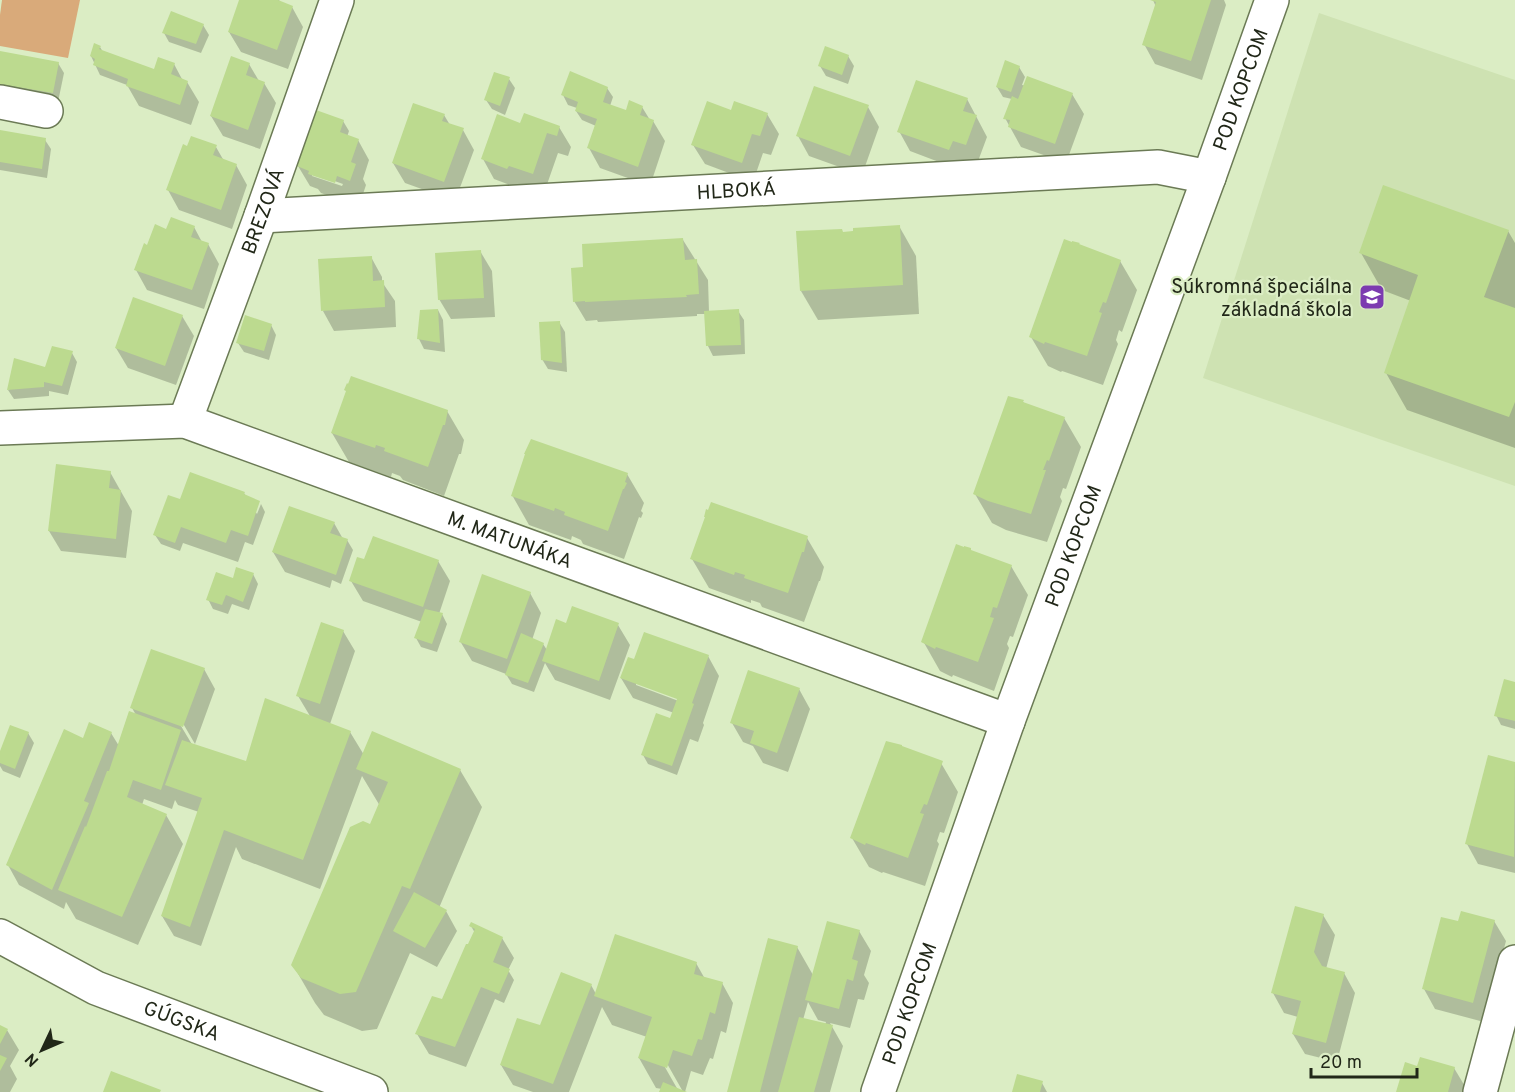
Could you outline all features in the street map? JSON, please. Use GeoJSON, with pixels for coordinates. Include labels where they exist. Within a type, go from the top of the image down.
{"type":"FeatureCollection","features":[{"type":"Feature","properties":{"kind":"street","name":"BREZOVÁ"},"geometry":{"type":"LineString","coordinates":[[185,421],[261,216],[337,0]]}},
{"type":"Feature","properties":{"kind":"street","name":"POD KOPCOM"},"geometry":{"type":"LineString","coordinates":[[878,1092],[1008,721],[1272,0]]}},
{"type":"Feature","properties":{"kind":"street"},"geometry":{"type":"LineString","coordinates":[[0,102],[46,111]]}},
{"type":"Feature","properties":{"kind":"street","name":"HLBOKÁ"},"geometry":{"type":"LineString","coordinates":[[261,216],[1158,167],[1209,177]]}},
{"type":"Feature","properties":{"kind":"street","name":"M. MATUNÁKA"},"geometry":{"type":"LineString","coordinates":[[0,428],[185,421],[1008,721]]}},
{"type":"Feature","properties":{"kind":"street","name":"GÚGSKA"},"geometry":{"type":"LineString","coordinates":[[0,936],[96,988],[371,1092]]}},
{"type":"Feature","properties":{"kind":"street"},"geometry":{"type":"LineString","coordinates":[[1480,1092],[1515,962]]}},
{"type":"Feature","properties":{"kind":"shaded area"},"geometry":{"type":"Polygon","coordinates":[[[2,0],[80,0],[68,58],[0,46],[2,0]]]}},
{"type":"Feature","properties":{"kind":"shaded area","name":"Súkromná špeciálna základná škola"},"geometry":{"type":"Polygon","coordinates":[[[1319,13],[1515,80],[1515,486],[1203,378],[1319,13]]]}},
{"type":"Feature","properties":{"kind":"building"},"geometry":{"type":"Polygon","coordinates":[[[239,0],[278,0],[293,6],[277,50],[228,32],[239,0]]]}},
{"type":"Feature","properties":{"kind":"building"},"geometry":{"type":"Polygon","coordinates":[[[1150,0],[1211,0],[1191,61],[1142,45],[1156,2],[1150,0]]]}},
{"type":"Feature","properties":{"kind":"building"},"geometry":{"type":"Polygon","coordinates":[[[171,11],[204,24],[196,44],[162,33],[171,11]]]}},
{"type":"Feature","properties":{"kind":"building"},"geometry":{"type":"Polygon","coordinates":[[[94,43],[101,46],[99,49],[154,69],[158,57],[175,63],[171,74],[188,81],[180,105],[126,86],[128,79],[93,65],[95,59],[90,56],[94,43]]]}},
{"type":"Feature","properties":{"kind":"building"},"geometry":{"type":"Polygon","coordinates":[[[825,46],[849,55],[842,75],[818,66],[825,46]]]}},
{"type":"Feature","properties":{"kind":"building"},"geometry":{"type":"Polygon","coordinates":[[[0,51],[59,62],[53,93],[0,84],[0,51]]]}},
{"type":"Feature","properties":{"kind":"building"},"geometry":{"type":"Polygon","coordinates":[[[231,56],[250,63],[246,75],[265,82],[248,130],[210,116],[231,56]]]}},
{"type":"Feature","properties":{"kind":"building"},"geometry":{"type":"Polygon","coordinates":[[[1005,60],[1020,66],[1011,92],[996,87],[1005,60]]]}},
{"type":"Feature","properties":{"kind":"building"},"geometry":{"type":"Polygon","coordinates":[[[570,71],[608,87],[603,102],[626,110],[629,100],[643,106],[640,115],[654,120],[638,167],[587,148],[597,119],[575,111],[578,102],[561,95],[570,71]]]}},
{"type":"Feature","properties":{"kind":"building"},"geometry":{"type":"Polygon","coordinates":[[[494,72],[510,77],[500,106],[484,100],[494,72]]]}},
{"type":"Feature","properties":{"kind":"building"},"geometry":{"type":"Polygon","coordinates":[[[1027,76],[1073,93],[1055,144],[1008,127],[1010,120],[1003,119],[1012,96],[1018,99],[1027,76]]]}},
{"type":"Feature","properties":{"kind":"building"},"geometry":{"type":"Polygon","coordinates":[[[916,80],[968,98],[963,111],[977,115],[966,145],[953,141],[949,150],[897,132],[916,80]]]}},
{"type":"Feature","properties":{"kind":"building"},"geometry":{"type":"Polygon","coordinates":[[[814,86],[869,105],[850,156],[796,136],[814,86]]]}},
{"type":"Feature","properties":{"kind":"building"},"geometry":{"type":"Polygon","coordinates":[[[707,101],[731,110],[734,101],[768,113],[760,136],[752,134],[742,163],[691,145],[707,101]]]}},
{"type":"Feature","properties":{"kind":"building"},"geometry":{"type":"Polygon","coordinates":[[[413,103],[445,114],[442,121],[464,128],[444,182],[392,163],[413,103]]]}},
{"type":"Feature","properties":{"kind":"building"},"geometry":{"type":"Polygon","coordinates":[[[316,110],[344,120],[340,132],[359,139],[351,162],[356,164],[350,181],[337,176],[335,183],[308,174],[309,171],[297,166],[316,110]]]}},
{"type":"Feature","properties":{"kind":"building"},"geometry":{"type":"Polygon","coordinates":[[[524,113],[560,126],[557,136],[547,133],[533,174],[509,166],[507,169],[481,159],[497,114],[520,123],[524,113]]]}},
{"type":"Feature","properties":{"kind":"building"},"geometry":{"type":"Polygon","coordinates":[[[0,130],[46,138],[42,169],[0,162],[0,130]]]}},
{"type":"Feature","properties":{"kind":"building"},"geometry":{"type":"Polygon","coordinates":[[[191,136],[217,145],[213,155],[237,164],[221,210],[166,190],[183,144],[187,146],[191,136]]]}},
{"type":"Feature","properties":{"kind":"building"},"geometry":{"type":"Polygon","coordinates":[[[1383,185],[1509,230],[1484,297],[1515,308],[1515,402],[1509,417],[1384,373],[1418,275],[1359,253],[1383,185]]]}},
{"type":"Feature","properties":{"kind":"building"},"geometry":{"type":"Polygon","coordinates":[[[171,217],[195,226],[191,237],[209,243],[192,290],[134,270],[144,243],[147,245],[155,224],[166,229],[171,217]]]}},
{"type":"Feature","properties":{"kind":"building"},"geometry":{"type":"Polygon","coordinates":[[[900,225],[903,285],[800,291],[796,231],[842,229],[843,232],[853,231],[853,228],[900,225]]]}},
{"type":"Feature","properties":{"kind":"building"},"geometry":{"type":"Polygon","coordinates":[[[683,238],[685,260],[697,259],[699,294],[686,295],[687,297],[573,302],[571,268],[583,267],[582,244],[683,238]]]}},
{"type":"Feature","properties":{"kind":"building"},"geometry":{"type":"Polygon","coordinates":[[[1064,239],[1121,260],[1106,303],[1103,302],[1099,312],[1102,313],[1087,356],[1045,342],[1044,344],[1029,337],[1064,239]]]}},
{"type":"Feature","properties":{"kind":"building"},"geometry":{"type":"Polygon","coordinates":[[[481,250],[484,298],[438,300],[435,253],[481,250]]]}},
{"type":"Feature","properties":{"kind":"building"},"geometry":{"type":"Polygon","coordinates":[[[372,256],[373,281],[384,280],[385,307],[321,311],[318,259],[372,256]]]}},
{"type":"Feature","properties":{"kind":"building"},"geometry":{"type":"Polygon","coordinates":[[[133,297],[183,315],[165,366],[115,348],[133,297]]]}},
{"type":"Feature","properties":{"kind":"building"},"geometry":{"type":"Polygon","coordinates":[[[438,309],[440,343],[417,339],[420,310],[438,309]]]}},
{"type":"Feature","properties":{"kind":"building"},"geometry":{"type":"Polygon","coordinates":[[[739,309],[741,345],[706,346],[704,311],[739,309]]]}},
{"type":"Feature","properties":{"kind":"building"},"geometry":{"type":"Polygon","coordinates":[[[245,315],[272,324],[264,351],[236,343],[245,315]]]}},
{"type":"Feature","properties":{"kind":"building"},"geometry":{"type":"Polygon","coordinates":[[[560,321],[562,363],[541,360],[539,322],[560,321]]]}},
{"type":"Feature","properties":{"kind":"building"},"geometry":{"type":"Polygon","coordinates":[[[52,346],[73,351],[62,386],[44,382],[44,387],[7,390],[14,358],[45,367],[52,346]]]}},
{"type":"Feature","properties":{"kind":"building"},"geometry":{"type":"Polygon","coordinates":[[[351,376],[448,410],[445,425],[443,425],[428,467],[384,451],[385,448],[376,445],[375,448],[331,433],[346,391],[344,390],[351,376]]]}},
{"type":"Feature","properties":{"kind":"building"},"geometry":{"type":"Polygon","coordinates":[[[1008,396],[1065,417],[1049,461],[1047,460],[1043,470],[1046,470],[1031,514],[973,494],[1008,396]]]}},
{"type":"Feature","properties":{"kind":"building"},"geometry":{"type":"Polygon","coordinates":[[[531,439],[628,473],[625,482],[627,483],[608,531],[564,515],[565,512],[555,508],[554,511],[511,496],[531,439]]]}},
{"type":"Feature","properties":{"kind":"building"},"geometry":{"type":"Polygon","coordinates":[[[56,464],[111,471],[109,488],[121,490],[116,539],[48,531],[56,464]]]}},
{"type":"Feature","properties":{"kind":"building"},"geometry":{"type":"Polygon","coordinates":[[[190,472],[245,492],[244,494],[260,501],[248,536],[231,530],[226,543],[181,527],[175,543],[153,535],[168,495],[180,499],[190,472]]]}},
{"type":"Feature","properties":{"kind":"building"},"geometry":{"type":"Polygon","coordinates":[[[711,502],[808,536],[788,593],[744,578],[745,575],[735,572],[734,575],[690,559],[706,509],[708,510],[711,502]]]}},
{"type":"Feature","properties":{"kind":"building"},"geometry":{"type":"Polygon","coordinates":[[[289,506],[335,522],[330,533],[348,539],[336,575],[272,552],[289,506]]]}},
{"type":"Feature","properties":{"kind":"building"},"geometry":{"type":"Polygon","coordinates":[[[373,536],[439,560],[423,607],[349,581],[357,557],[364,559],[373,536]]]}},
{"type":"Feature","properties":{"kind":"building"},"geometry":{"type":"Polygon","coordinates":[[[956,544],[1012,565],[997,608],[993,607],[990,617],[994,618],[978,662],[936,647],[935,649],[921,642],[956,544]]]}},
{"type":"Feature","properties":{"kind":"building"},"geometry":{"type":"Polygon","coordinates":[[[236,567],[254,573],[243,602],[226,595],[222,605],[206,600],[216,572],[233,578],[236,567]]]}},
{"type":"Feature","properties":{"kind":"building"},"geometry":{"type":"Polygon","coordinates":[[[482,574],[531,592],[507,659],[459,642],[482,574]]]}},
{"type":"Feature","properties":{"kind":"building"},"geometry":{"type":"Polygon","coordinates":[[[572,606],[619,623],[599,681],[542,661],[556,619],[566,623],[572,606]]]}},
{"type":"Feature","properties":{"kind":"building"},"geometry":{"type":"Polygon","coordinates":[[[425,609],[443,613],[432,644],[414,638],[425,609]]]}},
{"type":"Feature","properties":{"kind":"building"},"geometry":{"type":"Polygon","coordinates":[[[321,622],[344,630],[320,704],[296,696],[321,622]]]}},
{"type":"Feature","properties":{"kind":"building"},"geometry":{"type":"Polygon","coordinates":[[[644,632],[709,655],[672,766],[641,755],[656,713],[670,718],[677,699],[620,678],[628,657],[634,659],[644,632]]]}},
{"type":"Feature","properties":{"kind":"building"},"geometry":{"type":"Polygon","coordinates":[[[521,633],[544,643],[528,683],[505,675],[521,633]]]}},
{"type":"Feature","properties":{"kind":"building"},"geometry":{"type":"Polygon","coordinates":[[[151,649],[205,668],[183,727],[130,708],[151,649]]]}},
{"type":"Feature","properties":{"kind":"building"},"geometry":{"type":"Polygon","coordinates":[[[748,670],[800,688],[777,753],[750,743],[754,731],[730,723],[748,670]]]}},
{"type":"Feature","properties":{"kind":"building"},"geometry":{"type":"Polygon","coordinates":[[[1504,679],[1515,682],[1515,721],[1494,716],[1504,679]]]}},
{"type":"Feature","properties":{"kind":"building"},"geometry":{"type":"Polygon","coordinates":[[[265,698],[351,731],[303,860],[224,830],[190,927],[161,916],[202,798],[165,785],[182,740],[246,761],[265,698]]]}},
{"type":"Feature","properties":{"kind":"building"},"geometry":{"type":"Polygon","coordinates":[[[129,711],[181,730],[161,790],[133,780],[127,797],[167,814],[122,917],[58,890],[86,827],[107,771],[109,771],[129,711]]]}},
{"type":"Feature","properties":{"kind":"building"},"geometry":{"type":"Polygon","coordinates":[[[89,722],[112,732],[84,801],[89,803],[52,890],[6,865],[64,729],[83,738],[89,722]]]}},
{"type":"Feature","properties":{"kind":"building"},"geometry":{"type":"Polygon","coordinates":[[[10,725],[29,732],[15,769],[0,763],[0,751],[10,725]]]}},
{"type":"Feature","properties":{"kind":"building"},"geometry":{"type":"Polygon","coordinates":[[[372,731],[461,769],[410,889],[402,886],[356,992],[340,994],[301,978],[291,965],[350,827],[363,821],[370,824],[388,782],[356,769],[372,731]]]}},
{"type":"Feature","properties":{"kind":"building"},"geometry":{"type":"Polygon","coordinates":[[[886,741],[943,761],[927,805],[924,804],[920,813],[924,814],[908,858],[850,838],[886,741]]]}},
{"type":"Feature","properties":{"kind":"building"},"geometry":{"type":"Polygon","coordinates":[[[1488,755],[1515,762],[1514,857],[1465,844],[1488,755]]]}},
{"type":"Feature","properties":{"kind":"building"},"geometry":{"type":"Polygon","coordinates":[[[414,892],[447,910],[425,948],[393,931],[414,892]]]}},
{"type":"Feature","properties":{"kind":"building"},"geometry":{"type":"Polygon","coordinates":[[[1295,906],[1324,914],[1314,952],[1322,966],[1345,972],[1326,1043],[1292,1034],[1301,1001],[1271,993],[1295,906]]]}},
{"type":"Feature","properties":{"kind":"building"},"geometry":{"type":"Polygon","coordinates":[[[1461,911],[1495,920],[1473,1003],[1422,989],[1441,917],[1458,921],[1461,911]]]}},
{"type":"Feature","properties":{"kind":"building"},"geometry":{"type":"Polygon","coordinates":[[[827,921],[860,930],[852,959],[858,961],[853,981],[847,979],[839,1009],[805,1000],[827,921]]]}},
{"type":"Feature","properties":{"kind":"building"},"geometry":{"type":"Polygon","coordinates":[[[471,922],[503,937],[493,962],[510,969],[499,994],[481,987],[455,1047],[415,1034],[432,996],[442,999],[475,929],[469,926],[471,922]]]}},
{"type":"Feature","properties":{"kind":"building"},"geometry":{"type":"Polygon","coordinates":[[[615,934],[697,962],[694,974],[723,982],[715,1014],[710,1012],[702,1040],[698,1039],[692,1056],[673,1050],[667,1068],[638,1058],[652,1017],[594,996],[615,934]]]}},
{"type":"Feature","properties":{"kind":"building"},"geometry":{"type":"Polygon","coordinates":[[[768,938],[798,946],[760,1092],[727,1092],[768,938]]]}},
{"type":"Feature","properties":{"kind":"building"},"geometry":{"type":"Polygon","coordinates":[[[561,972],[592,984],[553,1084],[500,1065],[517,1018],[540,1025],[561,972]]]}},
{"type":"Feature","properties":{"kind":"building"},"geometry":{"type":"Polygon","coordinates":[[[799,1017],[833,1025],[814,1092],[778,1092],[799,1017]]]}},
{"type":"Feature","properties":{"kind":"building"},"geometry":{"type":"Polygon","coordinates":[[[0,1025],[8,1029],[0,1044],[0,1025]]]}},
{"type":"Feature","properties":{"kind":"building"},"geometry":{"type":"Polygon","coordinates":[[[0,1055],[7,1058],[0,1071],[0,1055]]]}},
{"type":"Feature","properties":{"kind":"building"},"geometry":{"type":"Polygon","coordinates":[[[1420,1057],[1455,1067],[1448,1092],[1396,1092],[1405,1062],[1417,1066],[1420,1057]]]}},
{"type":"Feature","properties":{"kind":"building"},"geometry":{"type":"Polygon","coordinates":[[[111,1071],[161,1090],[160,1092],[103,1092],[111,1071]]]}},
{"type":"Feature","properties":{"kind":"building"},"geometry":{"type":"Polygon","coordinates":[[[1017,1074],[1043,1081],[1040,1092],[1012,1092],[1017,1074]]]}},
{"type":"Feature","properties":{"kind":"building"},"geometry":{"type":"Polygon","coordinates":[[[663,1082],[687,1092],[659,1092],[663,1082]]]}},
{"type":"Feature","properties":{"kind":"place","name":"Súkromná špeciálna základná škola"},"geometry":{"type":"Point","coordinates":[1372,297]}}]}
